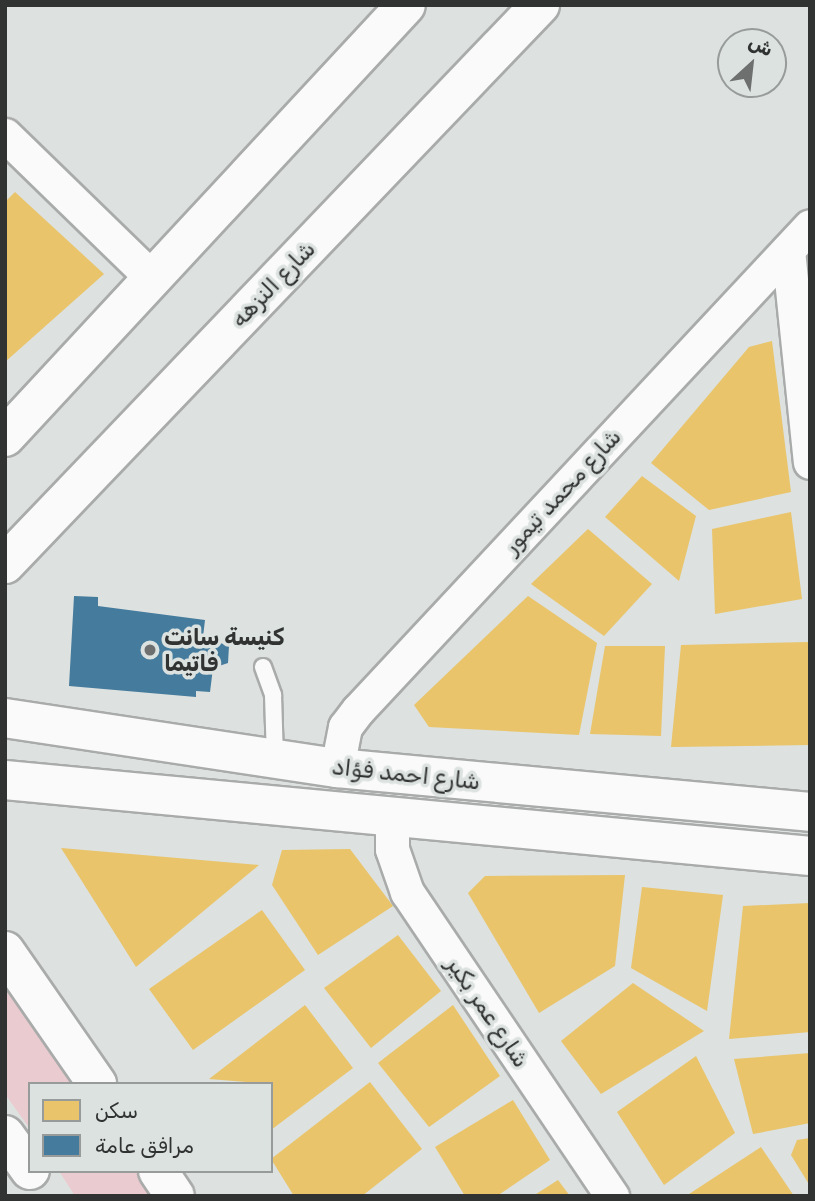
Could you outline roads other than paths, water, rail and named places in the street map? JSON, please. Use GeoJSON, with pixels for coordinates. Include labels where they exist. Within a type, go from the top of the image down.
{"type":"FeatureCollection","features":[{"type":"Feature","properties":{"kind":"main road"},"geometry":{"type":"LineString","coordinates":[[5,437],[405,5]]}},
{"type":"Feature","properties":{"kind":"main road","name":"شارع النزهه"},"geometry":{"type":"LineString","coordinates":[[5,564],[540,5]]}},
{"type":"Feature","properties":{"kind":"main road","name":"شارع احمد فؤاد"},"geometry":{"type":"LineString","coordinates":[[5,718],[338,768],[810,812]]}},
{"type":"Feature","properties":{"kind":"main road","name":"شارع احمد فؤاد"},"geometry":{"type":"LineString","coordinates":[[5,780],[810,856]]}},
{"type":"Feature","properties":{"kind":"main road"},"geometry":{"type":"LineString","coordinates":[[5,951],[96,1082]]}},
{"type":"Feature","properties":{"kind":"main road"},"geometry":{"type":"LineString","coordinates":[[5,1135],[28,1168]]}},
{"type":"Feature","properties":{"kind":"main road"},"geometry":{"type":"LineString","coordinates":[[31,1173],[47,1196]]}},
{"type":"Feature","properties":{"kind":"main road"},"geometry":{"type":"LineString","coordinates":[[159,1173],[175,1196]]}},
{"type":"Feature","properties":{"kind":"street"},"geometry":{"type":"LineString","coordinates":[[5,135],[153,279]]}},
{"type":"Feature","properties":{"kind":"street","name":"شارع محمد تيمور"},"geometry":{"type":"LineString","coordinates":[[338,768],[338,747],[358,710],[810,226]]}},
{"type":"Feature","properties":{"kind":"street"},"geometry":{"type":"LineString","coordinates":[[788,250],[810,462]]}},
{"type":"Feature","properties":{"kind":"street","name":"شارع عمر بكير"},"geometry":{"type":"LineString","coordinates":[[391,818],[392,849],[407,892],[612,1196]]}},
{"type":"Feature","properties":{"kind":"lane"},"geometry":{"type":"LineString","coordinates":[[263,667],[273,695],[275,758]]}},
{"type":"Feature","properties":{"kind":"place","name":"كنيسة سانت فاتيما"},"geometry":{"type":"Point","coordinates":[150,650]}}]}
